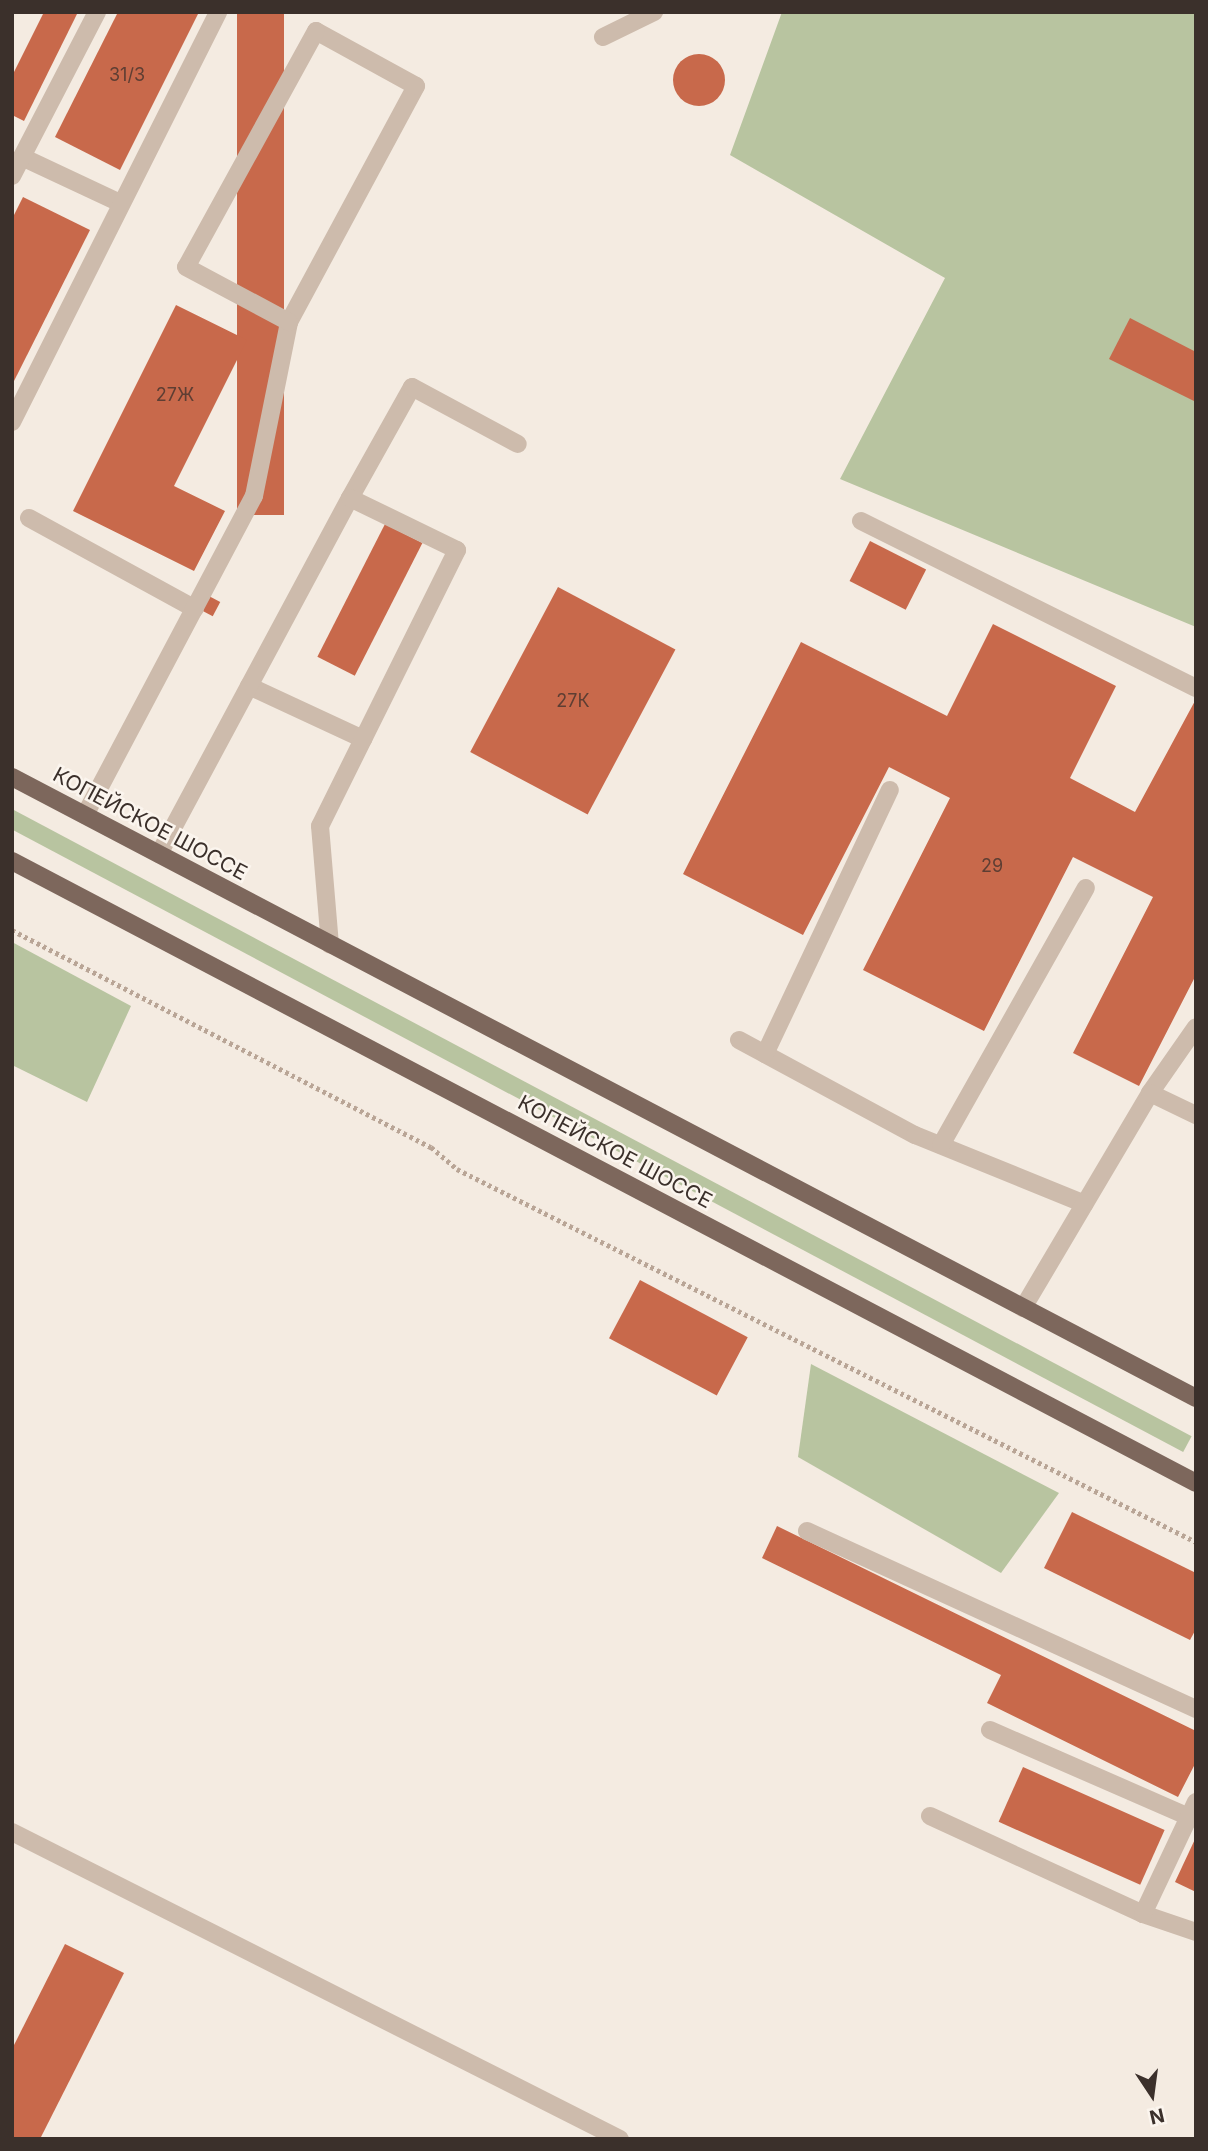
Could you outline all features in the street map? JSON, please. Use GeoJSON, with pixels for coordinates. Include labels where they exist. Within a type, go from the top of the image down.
{"type":"FeatureCollection","features":[{"type":"Feature","properties":{"kind":"main road","name":"КОПЕЙСКОЕ ШОССЕ"},"geometry":{"type":"LineString","coordinates":[[12,776],[1196,1398]]}},
{"type":"Feature","properties":{"kind":"main road","name":"КОПЕЙСКОЕ ШОССЕ"},"geometry":{"type":"LineString","coordinates":[[12,861],[1196,1483]]}},
{"type":"Feature","properties":{"kind":"lane"},"geometry":{"type":"LineString","coordinates":[[12,176],[97,12]]}},
{"type":"Feature","properties":{"kind":"lane"},"geometry":{"type":"LineString","coordinates":[[12,422],[218,12]]}},
{"type":"Feature","properties":{"kind":"lane"},"geometry":{"type":"LineString","coordinates":[[603,37],[654,12]]}},
{"type":"Feature","properties":{"kind":"lane"},"geometry":{"type":"LineString","coordinates":[[85,815],[254,496],[289,322],[416,86],[316,31],[186,267],[289,322]]}},
{"type":"Feature","properties":{"kind":"lane"},"geometry":{"type":"LineString","coordinates":[[22,157],[120,203]]}},
{"type":"Feature","properties":{"kind":"lane"},"geometry":{"type":"LineString","coordinates":[[159,854],[412,387],[519,444]]}},
{"type":"Feature","properties":{"kind":"lane"},"geometry":{"type":"LineString","coordinates":[[330,945],[320,826],[457,550],[351,498]]}},
{"type":"Feature","properties":{"kind":"lane"},"geometry":{"type":"LineString","coordinates":[[29,518],[195,609]]}},
{"type":"Feature","properties":{"kind":"lane"},"geometry":{"type":"LineString","coordinates":[[861,521],[1196,688]]}},
{"type":"Feature","properties":{"kind":"lane"},"geometry":{"type":"LineString","coordinates":[[249,686],[363,739]]}},
{"type":"Feature","properties":{"kind":"lane"},"geometry":{"type":"LineString","coordinates":[[765,1054],[890,790]]}},
{"type":"Feature","properties":{"kind":"lane"},"geometry":{"type":"LineString","coordinates":[[941,1145],[1086,888]]}},
{"type":"Feature","properties":{"kind":"lane"},"geometry":{"type":"LineString","coordinates":[[1023,1308],[1150,1093],[1196,1027]]}},
{"type":"Feature","properties":{"kind":"lane"},"geometry":{"type":"LineString","coordinates":[[739,1040],[941,1145],[1085,1204]]}},
{"type":"Feature","properties":{"kind":"lane"},"geometry":{"type":"LineString","coordinates":[[1150,1093],[1196,1115]]}},
{"type":"Feature","properties":{"kind":"lane"},"geometry":{"type":"LineString","coordinates":[[807,1531],[1196,1709]]}},
{"type":"Feature","properties":{"kind":"lane"},"geometry":{"type":"LineString","coordinates":[[990,1730],[1192,1809],[1143,1914]]}},
{"type":"Feature","properties":{"kind":"lane"},"geometry":{"type":"LineString","coordinates":[[930,1816],[1143,1914],[1196,1932]]}},
{"type":"Feature","properties":{"kind":"lane"},"geometry":{"type":"LineString","coordinates":[[12,1832],[620,2139]]}},
{"type":"Feature","properties":{"kind":"path"},"geometry":{"type":"LineString","coordinates":[[12,930],[431,1147],[457,1169],[1196,1542]]}},
{"type":"Feature","properties":{"kind":"green space"},"geometry":{"type":"Polygon","coordinates":[[[782,12],[1196,12],[1196,627],[840,479],[945,278],[730,155],[782,12]]]}},
{"type":"Feature","properties":{"kind":"green space"},"geometry":{"type":"Polygon","coordinates":[[[12,809],[1192,1436],[1183,1452],[12,829],[12,809]]]}},
{"type":"Feature","properties":{"kind":"green space"},"geometry":{"type":"Polygon","coordinates":[[[12,942],[131,1006],[87,1102],[12,1065],[12,942]]]}},
{"type":"Feature","properties":{"kind":"green space"},"geometry":{"type":"Polygon","coordinates":[[[811,1364],[1059,1493],[1001,1573],[798,1457],[811,1364]]]}},
{"type":"Feature","properties":{"kind":"building"},"geometry":{"type":"Polygon","coordinates":[[[44,12],[78,12],[24,121],[12,115],[12,76],[44,12]]]}},
{"type":"Feature","properties":{"kind":"building"},"geometry":{"type":"Polygon","coordinates":[[[118,12],[199,12],[120,170],[55,137],[118,12]]]}},
{"type":"Feature","properties":{"kind":"building"},"geometry":{"type":"Polygon","coordinates":[[[237,12],[284,12],[284,515],[237,515],[237,12]]]}},
{"type":"Feature","properties":{"kind":"building"},"geometry":{"type":"Polygon","coordinates":[[[699,54],[709,56],[717,62],[723,70],[723,90],[717,98],[709,104],[699,106],[689,104],[681,98],[675,90],[673,80],[675,70],[681,62],[689,56],[699,54]]]}},
{"type":"Feature","properties":{"kind":"building"},"geometry":{"type":"Polygon","coordinates":[[[23,197],[90,230],[12,385],[12,219],[23,197]]]}},
{"type":"Feature","properties":{"kind":"building"},"geometry":{"type":"Polygon","coordinates":[[[176,305],[247,340],[174,486],[225,511],[194,571],[73,511],[176,305]]]}},
{"type":"Feature","properties":{"kind":"building"},"geometry":{"type":"Polygon","coordinates":[[[1130,318],[1196,352],[1196,402],[1109,359],[1130,318]]]}},
{"type":"Feature","properties":{"kind":"building"},"geometry":{"type":"Polygon","coordinates":[[[385,524],[422,543],[355,676],[317,657],[385,524]]]}},
{"type":"Feature","properties":{"kind":"building"},"geometry":{"type":"Polygon","coordinates":[[[870,541],[926,570],[906,610],[850,581],[870,541]]]}},
{"type":"Feature","properties":{"kind":"building"},"geometry":{"type":"Polygon","coordinates":[[[558,587],[675,649],[588,815],[470,752],[558,587]]]}},
{"type":"Feature","properties":{"kind":"building"},"geometry":{"type":"Polygon","coordinates":[[[207,595],[220,602],[213,616],[199,609],[207,595]]]}},
{"type":"Feature","properties":{"kind":"building"},"geometry":{"type":"Polygon","coordinates":[[[993,624],[1116,686],[1070,778],[1135,812],[1196,699],[1196,975],[1139,1086],[1073,1053],[1153,897],[1073,857],[984,1031],[863,970],[950,798],[889,767],[803,935],[683,874],[801,642],[947,716],[993,624]]]}},
{"type":"Feature","properties":{"kind":"building"},"geometry":{"type":"Polygon","coordinates":[[[640,1280],[748,1337],[717,1396],[609,1338],[640,1280]]]}},
{"type":"Feature","properties":{"kind":"building"},"geometry":{"type":"Polygon","coordinates":[[[1072,1512],[1196,1573],[1196,1629],[1190,1640],[1044,1568],[1072,1512]]]}},
{"type":"Feature","properties":{"kind":"building"},"geometry":{"type":"Polygon","coordinates":[[[777,1526],[1196,1731],[1196,1762],[1178,1797],[987,1703],[1001,1675],[762,1558],[777,1526]]]}},
{"type":"Feature","properties":{"kind":"building"},"geometry":{"type":"Polygon","coordinates":[[[1023,1767],[1165,1830],[1140,1885],[999,1822],[1023,1767]]]}},
{"type":"Feature","properties":{"kind":"building"},"geometry":{"type":"Polygon","coordinates":[[[1196,1837],[1196,1892],[1175,1882],[1196,1837]]]}},
{"type":"Feature","properties":{"kind":"building"},"geometry":{"type":"Polygon","coordinates":[[[65,1944],[124,1973],[40,2139],[12,2139],[12,2049],[65,1944]]]}}]}
